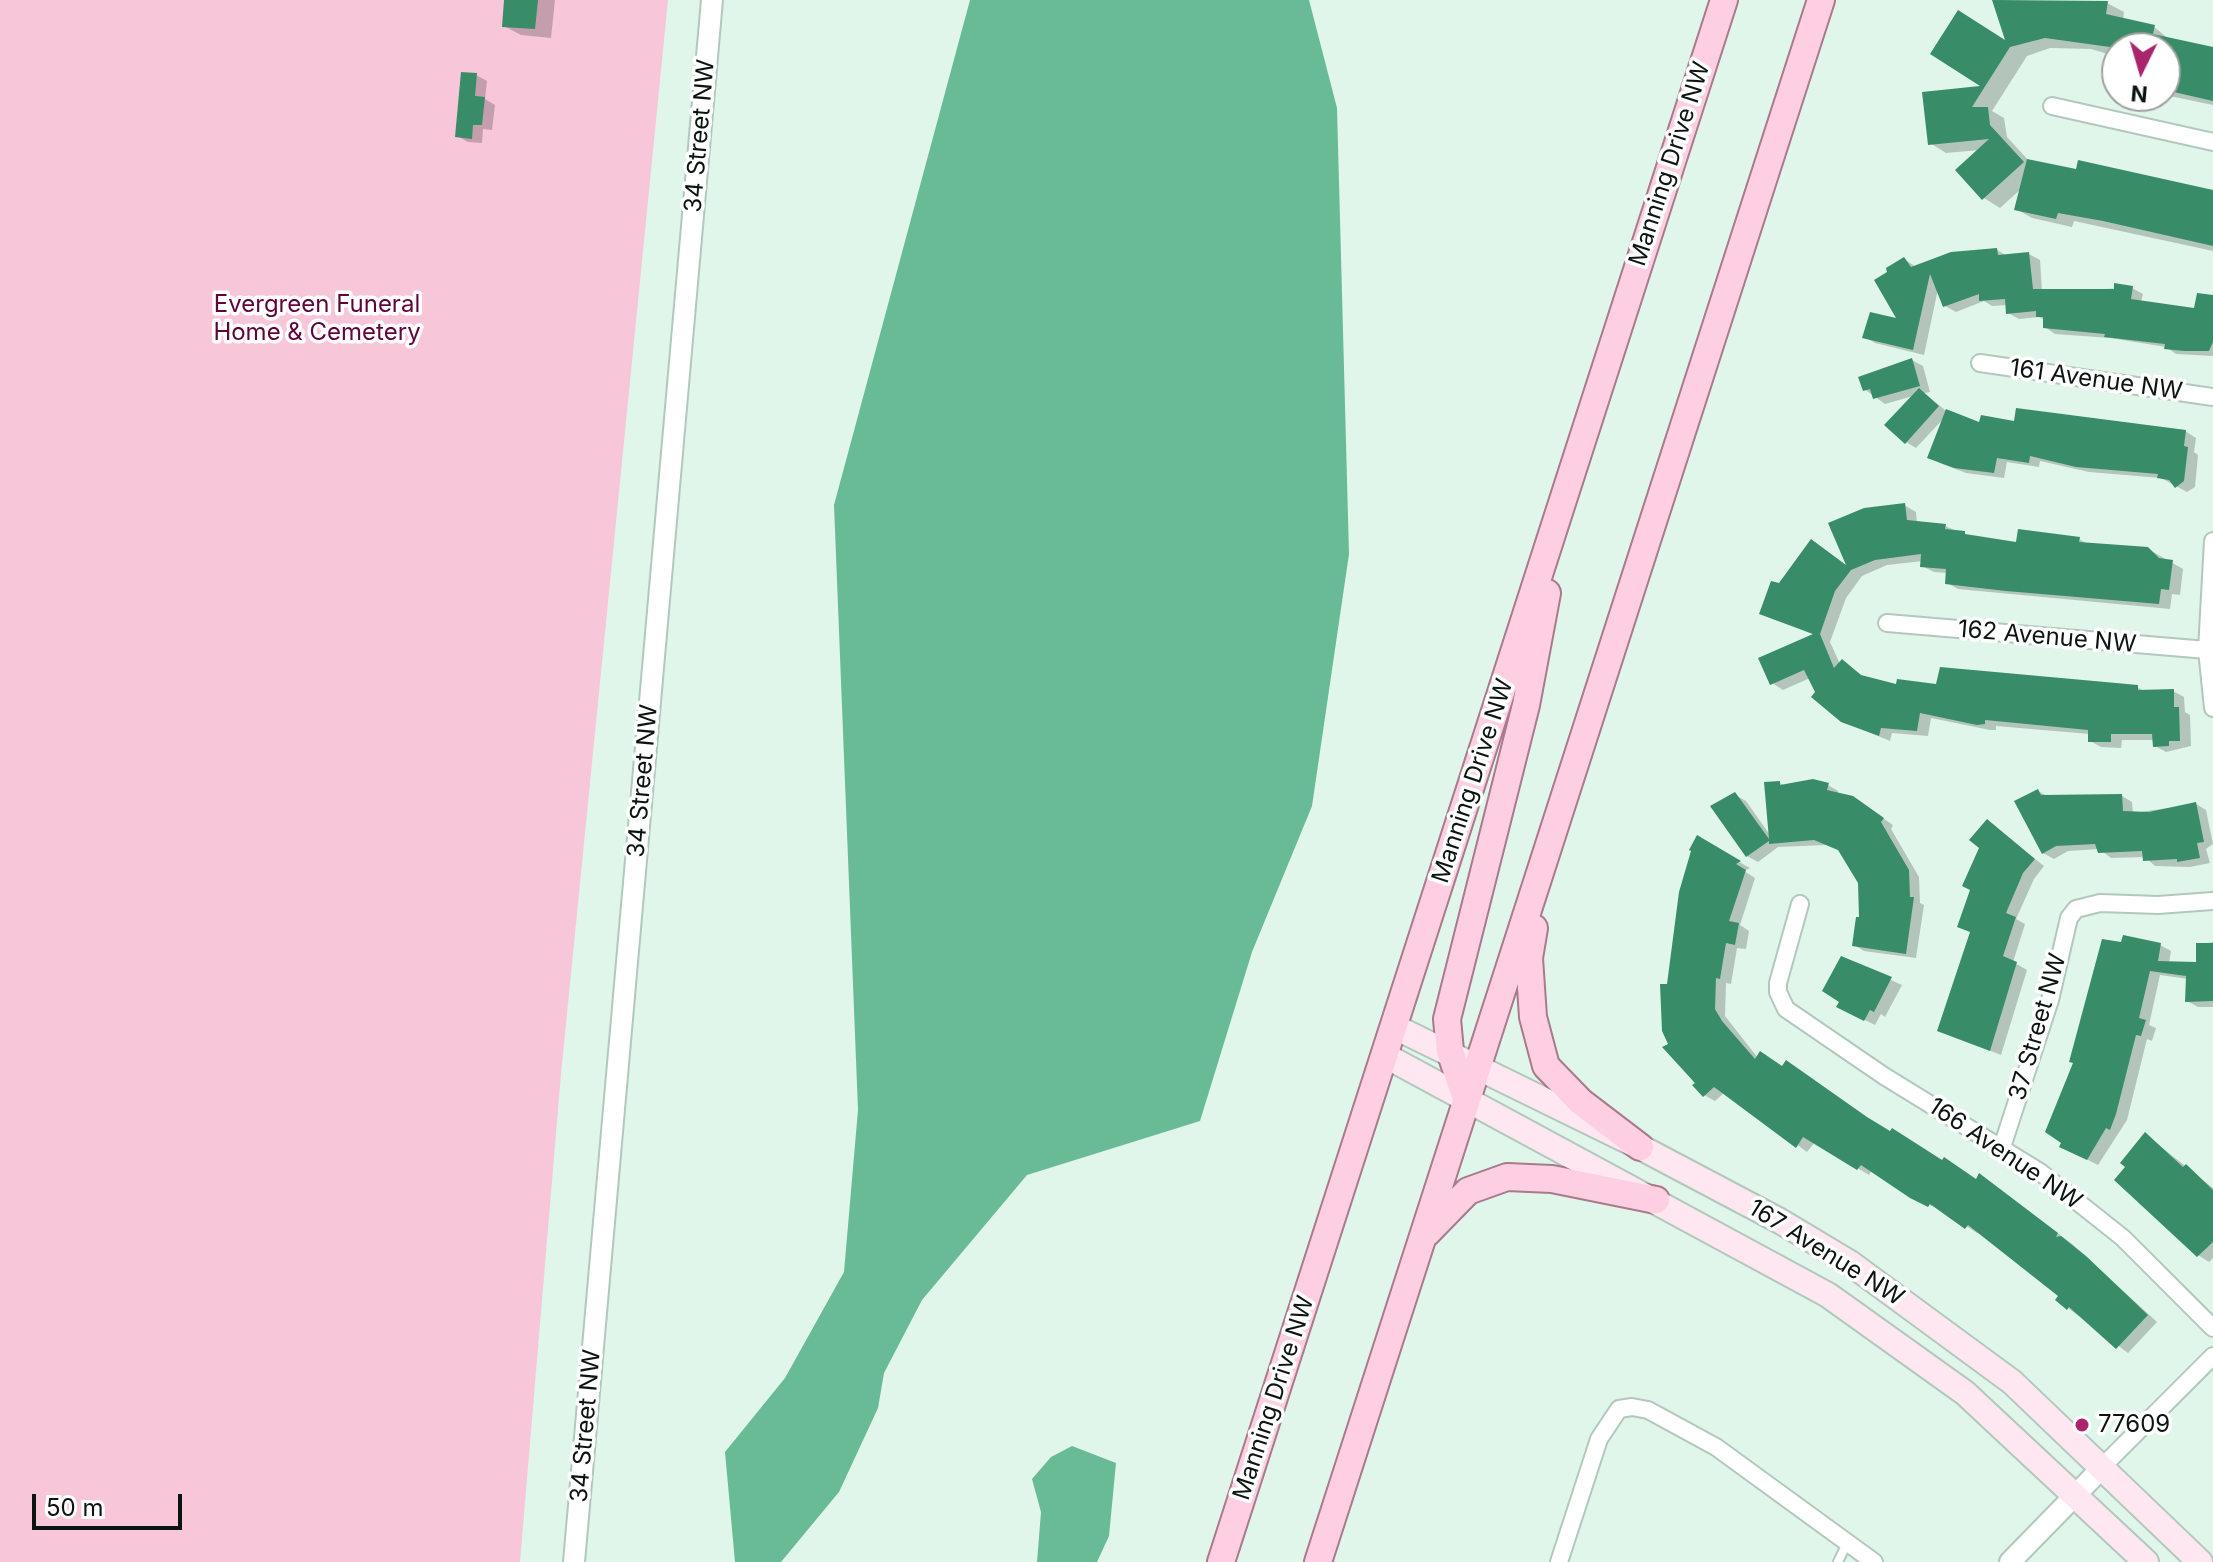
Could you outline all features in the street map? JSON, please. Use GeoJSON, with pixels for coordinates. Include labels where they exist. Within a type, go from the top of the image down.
{"type":"FeatureCollection","features":[{"type":"Feature","properties":{"kind":"main road","name":"Manning Drive NW"},"geometry":{"type":"LineString","coordinates":[[1221,1562],[1724,0]]}},
{"type":"Feature","properties":{"kind":"main road"},"geometry":{"type":"LineString","coordinates":[[1318,1562],[1821,0]]}},
{"type":"Feature","properties":{"kind":"main road"},"geometry":{"type":"LineString","coordinates":[[1466,1099],[1450,1051],[1447,1019],[1539,649],[1560,510]]}},
{"type":"Feature","properties":{"kind":"main road"},"geometry":{"type":"LineString","coordinates":[[1544,861],[1529,958],[1533,1017],[1546,1066],[1569,1092],[1640,1147]]}},
{"type":"Feature","properties":{"kind":"main road","name":"167 Avenue NW"},"geometry":{"type":"LineString","coordinates":[[1395,1027],[1450,1051],[1780,1221],[1890,1291],[2012,1382],[2090,1479],[2146,1562]]}},
{"type":"Feature","properties":{"kind":"main road","name":"167 Avenue NW"},"geometry":{"type":"LineString","coordinates":[[1386,1056],[1816,1288],[2090,1479],[2200,1562]]}},
{"type":"Feature","properties":{"kind":"main road"},"geometry":{"type":"LineString","coordinates":[[1422,1239],[1468,1191],[1507,1177],[1552,1179],[1656,1200]]}},
{"type":"Feature","properties":{"kind":"street","name":"34 Street NW"},"geometry":{"type":"LineString","coordinates":[[574,1562],[712,0]]}},
{"type":"Feature","properties":{"kind":"street"},"geometry":{"type":"LineString","coordinates":[[2052,106],[2213,142]]}},
{"type":"Feature","properties":{"kind":"street","name":"161 Avenue NW"},"geometry":{"type":"LineString","coordinates":[[1980,363],[2213,397]]}},
{"type":"Feature","properties":{"kind":"street"},"geometry":{"type":"LineString","coordinates":[[2213,541],[2207,650],[2213,708]]}},
{"type":"Feature","properties":{"kind":"street","name":"162 Avenue NW"},"geometry":{"type":"LineString","coordinates":[[1887,623],[2207,650]]}},
{"type":"Feature","properties":{"kind":"street","name":"37 Street NW"},"geometry":{"type":"LineString","coordinates":[[2002,1147],[2050,1000],[2064,931],[2076,909],[2100,903],[2158,905],[2213,901]]}},
{"type":"Feature","properties":{"kind":"street","name":"166 Avenue NW"},"geometry":{"type":"LineString","coordinates":[[1800,904],[1781,968],[1780,1001],[1796,1018],[2002,1147],[2123,1238],[2213,1328]]}},
{"type":"Feature","properties":{"kind":"street"},"geometry":{"type":"LineString","coordinates":[[2010,1562],[2213,1356]]}},
{"type":"Feature","properties":{"kind":"street"},"geometry":{"type":"LineString","coordinates":[[1559,1562],[1599,1439],[1619,1409],[1648,1410],[1716,1447],[1874,1562]]}},
{"type":"Feature","properties":{"kind":"lane"},"geometry":{"type":"LineString","coordinates":[[1838,1562],[1848,1541]]}},
{"type":"Feature","properties":{"kind":"green space","name":"Evergreen Funeral Home & Cemetery"},"geometry":{"type":"Polygon","coordinates":[[[0,0],[668,0],[561,1074],[520,1562],[0,1562],[0,0]]]}},
{"type":"Feature","properties":{"kind":"shaded area"},"geometry":{"type":"Polygon","coordinates":[[[970,0],[1309,0],[1337,108],[1349,554],[1312,806],[1252,952],[1200,1121],[1027,1175],[922,1300],[884,1373],[878,1408],[839,1492],[781,1562],[735,1562],[725,1452],[785,1378],[844,1272],[858,1110],[834,505],[970,0]]]}},
{"type":"Feature","properties":{"kind":"shaded area"},"geometry":{"type":"Polygon","coordinates":[[[1072,1446],[1116,1463],[1109,1536],[1097,1562],[1037,1562],[1041,1512],[1032,1479],[1051,1457],[1072,1446]]]}},
{"type":"Feature","properties":{"kind":"building"},"geometry":{"type":"Polygon","coordinates":[[[504,0],[538,0],[535,29],[502,27],[504,0]]]}},
{"type":"Feature","properties":{"kind":"building"},"geometry":{"type":"Polygon","coordinates":[[[1992,0],[2108,1],[2106,14],[2155,25],[2153,32],[2101,32],[2101,46],[2045,38],[2010,47],[1972,107],[1988,107],[1990,125],[2024,162],[1982,200],[1955,170],[1989,139],[1928,145],[1922,92],[1980,86],[1930,54],[1958,10],[2005,40],[1992,0]]]}},
{"type":"Feature","properties":{"kind":"building"},"geometry":{"type":"Polygon","coordinates":[[[2181,40],[2213,47],[2213,101],[2181,94],[2181,40]]]}},
{"type":"Feature","properties":{"kind":"building"},"geometry":{"type":"Polygon","coordinates":[[[461,72],[477,73],[475,96],[485,97],[482,125],[473,125],[472,139],[455,137],[461,72]]]}},
{"type":"Feature","properties":{"kind":"building"},"geometry":{"type":"Polygon","coordinates":[[[2027,159],[2076,169],[2078,160],[2213,190],[2213,246],[2103,221],[2058,213],[2056,219],[2014,210],[2027,159]]]}},
{"type":"Feature","properties":{"kind":"building"},"geometry":{"type":"Polygon","coordinates":[[[1997,248],[1998,255],[2029,252],[2033,289],[2114,289],[2114,283],[2133,286],[2131,299],[2194,308],[2197,293],[2213,295],[2213,342],[2209,351],[2164,349],[2165,344],[2043,328],[2043,317],[2036,317],[2036,311],[2006,314],[2005,299],[1979,301],[1979,294],[1943,307],[1930,274],[1913,350],[1862,338],[1870,312],[1896,318],[1874,280],[1887,272],[1886,268],[1904,257],[1911,267],[1951,252],[1997,248]]]}},
{"type":"Feature","properties":{"kind":"building"},"geometry":{"type":"Polygon","coordinates":[[[1912,358],[1920,386],[1873,399],[1870,389],[1863,391],[1858,377],[1912,358]]]}},
{"type":"Feature","properties":{"kind":"building"},"geometry":{"type":"Polygon","coordinates":[[[1919,388],[1939,406],[1905,444],[1884,425],[1919,388]]]}},
{"type":"Feature","properties":{"kind":"building"},"geometry":{"type":"Polygon","coordinates":[[[2016,408],[2186,430],[2184,446],[2188,447],[2184,481],[2175,488],[2169,480],[2157,478],[2158,474],[2076,467],[2030,456],[2029,463],[1997,458],[1994,473],[1954,468],[1927,458],[1946,409],[1979,422],[1981,415],[2014,421],[2016,408]]]}},
{"type":"Feature","properties":{"kind":"building"},"geometry":{"type":"Polygon","coordinates":[[[1905,503],[1907,520],[1946,524],[1945,529],[1965,531],[1965,534],[2016,542],[2018,529],[2080,537],[2079,542],[2148,547],[2159,558],[2173,560],[2169,590],[2161,589],[2159,604],[2006,591],[1945,584],[1946,569],[1920,567],[1921,554],[1875,560],[1851,570],[1835,591],[1820,634],[1834,668],[1842,659],[1861,675],[1896,684],[1897,679],[1936,684],[1940,667],[2138,685],[2138,690],[2174,689],[2174,707],[2179,707],[2180,741],[2169,741],[2169,746],[2153,747],[2152,734],[2111,734],[2111,742],[2088,742],[2088,730],[1985,720],[1985,724],[1977,725],[1920,713],[1917,731],[1881,728],[1879,736],[1841,722],[1811,697],[1815,692],[1804,670],[1770,685],[1758,658],[1813,634],[1759,614],[1771,581],[1779,583],[1811,539],[1846,565],[1828,523],[1864,508],[1905,503]]]}},
{"type":"Feature","properties":{"kind":"building"},"geometry":{"type":"Polygon","coordinates":[[[1813,779],[1829,783],[1827,790],[1853,796],[1884,818],[1881,822],[1909,870],[1910,897],[1914,897],[1906,954],[1852,946],[1856,917],[1859,917],[1858,883],[1838,850],[1814,840],[1769,844],[1769,841],[1746,857],[1710,806],[1735,792],[1769,839],[1764,782],[1780,781],[1780,785],[1813,779]]]}},
{"type":"Feature","properties":{"kind":"building"},"geometry":{"type":"Polygon","coordinates":[[[2038,789],[2041,795],[2122,794],[2123,811],[2149,812],[2196,802],[2204,842],[2197,843],[2200,858],[2177,862],[2177,859],[2143,861],[2142,851],[2098,853],[2095,844],[2056,846],[2042,854],[2014,801],[2038,789]]]}},
{"type":"Feature","properties":{"kind":"building"},"geometry":{"type":"Polygon","coordinates":[[[1987,819],[2035,859],[2023,873],[2006,913],[2016,917],[2003,956],[2017,962],[1990,1051],[1937,1031],[1970,932],[1957,927],[1970,890],[1962,886],[1979,848],[1969,840],[1987,819]]]}},
{"type":"Feature","properties":{"kind":"building"},"geometry":{"type":"Polygon","coordinates":[[[1697,835],[1741,861],[1736,864],[1746,870],[1729,921],[1739,923],[1735,945],[1726,943],[1720,979],[1716,978],[1715,1009],[1722,1021],[1755,1059],[1760,1051],[1782,1066],[1786,1060],[1890,1131],[1892,1128],[1942,1160],[1944,1157],[1976,1179],[1979,1173],[2058,1233],[2056,1237],[2061,1236],[2086,1256],[2148,1315],[2116,1349],[2069,1307],[2067,1310],[2055,1300],[2058,1296],[1968,1225],[1965,1229],[1930,1204],[1928,1207],[1910,1198],[1861,1165],[1857,1170],[1803,1137],[1796,1148],[1714,1087],[1703,1097],[1692,1085],[1695,1083],[1662,1047],[1668,1044],[1662,1031],[1660,984],[1667,984],[1679,892],[1689,850],[1697,835]]]}},
{"type":"Feature","properties":{"kind":"building"},"geometry":{"type":"Polygon","coordinates":[[[2123,935],[2161,943],[2158,961],[2196,962],[2196,943],[2213,943],[2213,1001],[2185,1002],[2186,976],[2150,971],[2139,1018],[2146,1020],[2141,1036],[2136,1035],[2116,1114],[2110,1130],[2106,1128],[2087,1160],[2059,1147],[2061,1143],[2045,1132],[2073,1063],[2069,1062],[2102,939],[2121,942],[2123,935]]]}},
{"type":"Feature","properties":{"kind":"building"},"geometry":{"type":"Polygon","coordinates":[[[1841,956],[1892,977],[1874,1012],[1870,1010],[1864,1021],[1836,1007],[1839,1002],[1822,991],[1841,956]]]}},
{"type":"Feature","properties":{"kind":"building"},"geometry":{"type":"Polygon","coordinates":[[[2145,1132],[2213,1190],[2213,1242],[2197,1257],[2114,1180],[2125,1167],[2120,1163],[2145,1132]]]}},
{"type":"Feature","properties":{"kind":"place","name":"77609"},"geometry":{"type":"Point","coordinates":[2082,1425]}}]}
